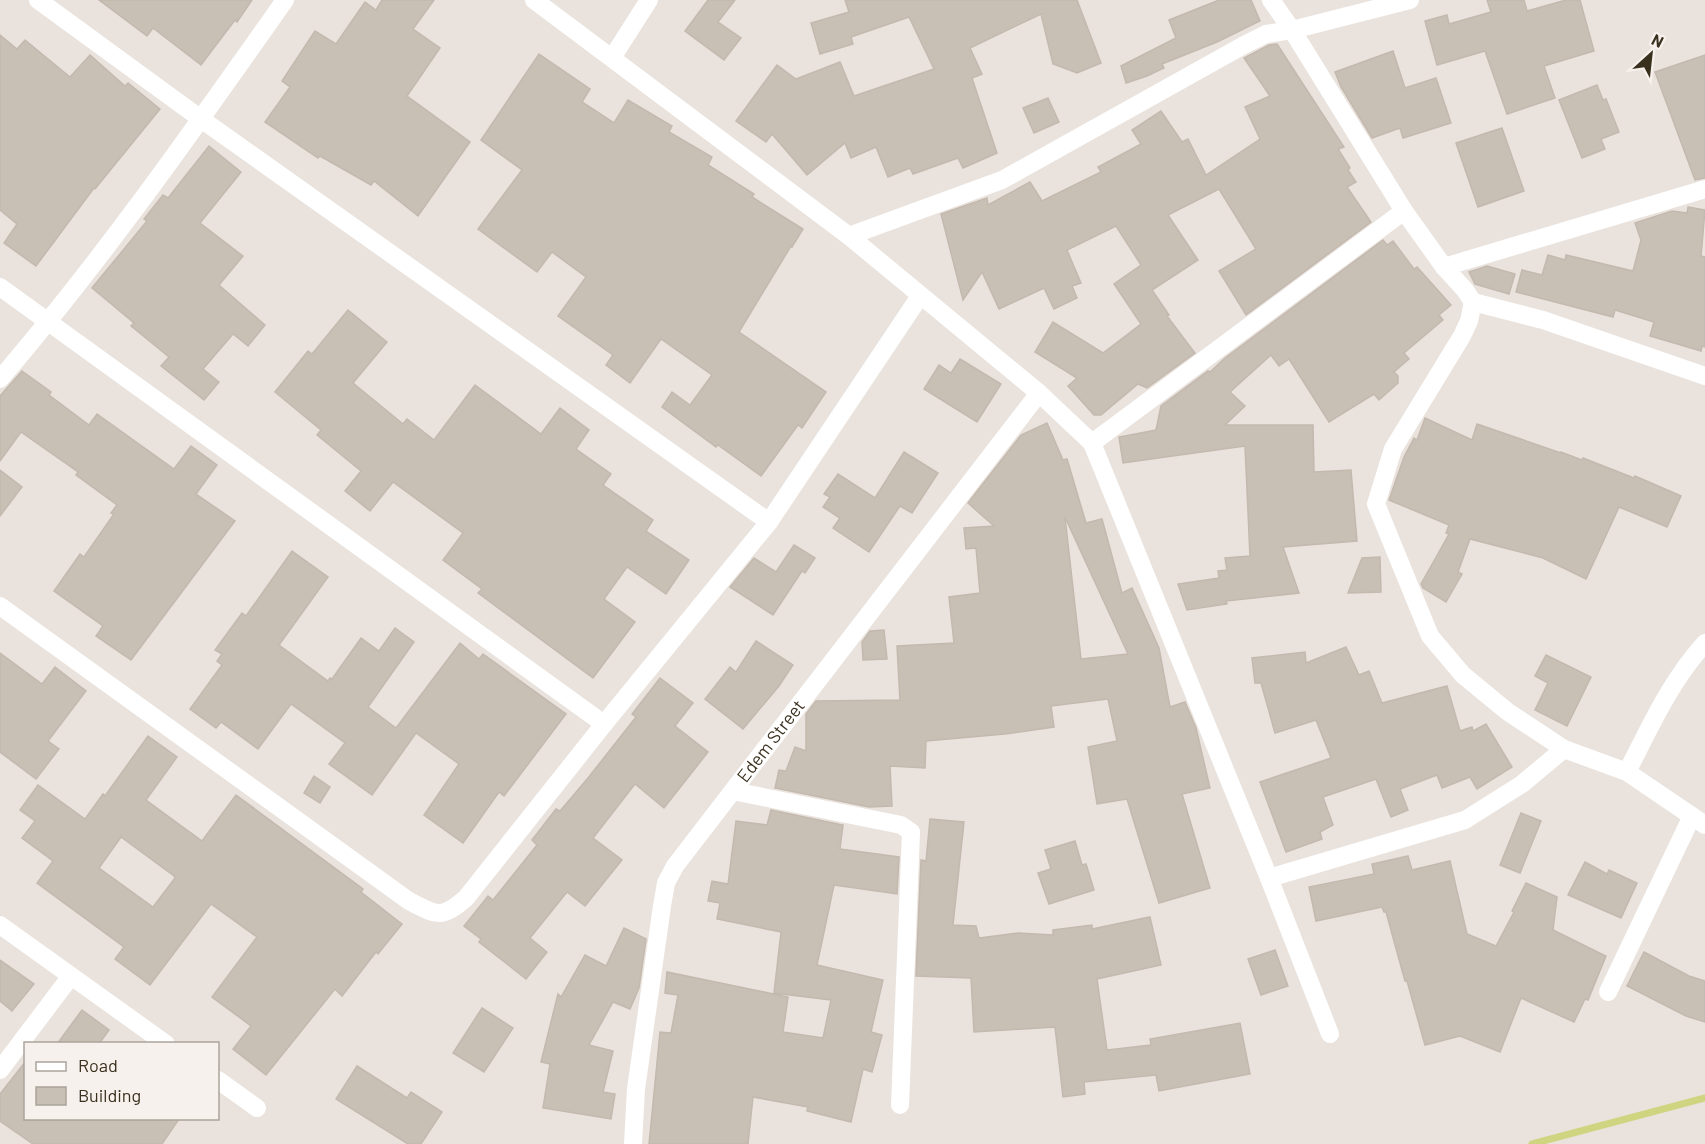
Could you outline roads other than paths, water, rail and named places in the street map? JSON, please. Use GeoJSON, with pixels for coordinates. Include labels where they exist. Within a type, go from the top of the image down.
{"type":"FeatureCollection","features":[{"type":"Feature","properties":{"kind":"street"},"geometry":{"type":"LineString","coordinates":[[38,0],[201,119],[769,522]]}},
{"type":"Feature","properties":{"kind":"street"},"geometry":{"type":"LineString","coordinates":[[0,379],[50,322],[201,119],[285,0]]}},
{"type":"Feature","properties":{"kind":"street"},"geometry":{"type":"LineString","coordinates":[[534,0],[849,236],[1039,393],[1092,443],[1330,1034]]}},
{"type":"Feature","properties":{"kind":"street"},"geometry":{"type":"LineString","coordinates":[[612,58],[649,0]]}},
{"type":"Feature","properties":{"kind":"street"},"geometry":{"type":"LineString","coordinates":[[1271,0],[1404,211],[1444,267],[1473,302],[1543,320],[1705,376]]}},
{"type":"Feature","properties":{"kind":"street"},"geometry":{"type":"LineString","coordinates":[[849,236],[1002,180],[1266,34],[1292,30],[1410,0]]}},
{"type":"Feature","properties":{"kind":"street"},"geometry":{"type":"LineString","coordinates":[[1444,267],[1705,189]]}},
{"type":"Feature","properties":{"kind":"street"},"geometry":{"type":"LineString","coordinates":[[1092,443],[1404,211]]}},
{"type":"Feature","properties":{"kind":"street"},"geometry":{"type":"LineString","coordinates":[[0,287],[604,724]]}},
{"type":"Feature","properties":{"kind":"street"},"geometry":{"type":"LineString","coordinates":[[0,606],[409,901],[432,913],[443,914],[452,910],[466,898],[769,522],[920,296]]}},
{"type":"Feature","properties":{"kind":"street"},"geometry":{"type":"LineString","coordinates":[[1473,302],[1469,321],[1462,336],[1393,449],[1376,504],[1430,636],[1472,682],[1508,712],[1564,749],[1627,772],[1699,821],[1608,992]]}},
{"type":"Feature","properties":{"kind":"street","name":"Edem Street"},"geometry":{"type":"LineString","coordinates":[[633,1144],[636,1089],[666,884],[675,866],[1039,393]]}},
{"type":"Feature","properties":{"kind":"street"},"geometry":{"type":"LineString","coordinates":[[1627,772],[1675,680],[1688,661],[1705,643]]}},
{"type":"Feature","properties":{"kind":"street"},"geometry":{"type":"LineString","coordinates":[[1269,878],[1465,820],[1522,784],[1564,749]]}},
{"type":"Feature","properties":{"kind":"street"},"geometry":{"type":"LineString","coordinates":[[733,790],[901,825],[911,832],[900,1105]]}},
{"type":"Feature","properties":{"kind":"street"},"geometry":{"type":"LineString","coordinates":[[0,925],[163,1042]]}},
{"type":"Feature","properties":{"kind":"street"},"geometry":{"type":"LineString","coordinates":[[0,1070],[71,976]]}},
{"type":"Feature","properties":{"kind":"street"},"geometry":{"type":"LineString","coordinates":[[219,1081],[257,1108]]}},
{"type":"Feature","properties":{"kind":"waterway"},"geometry":{"type":"LineString","coordinates":[[1532,1144],[1705,1098]]}}]}
